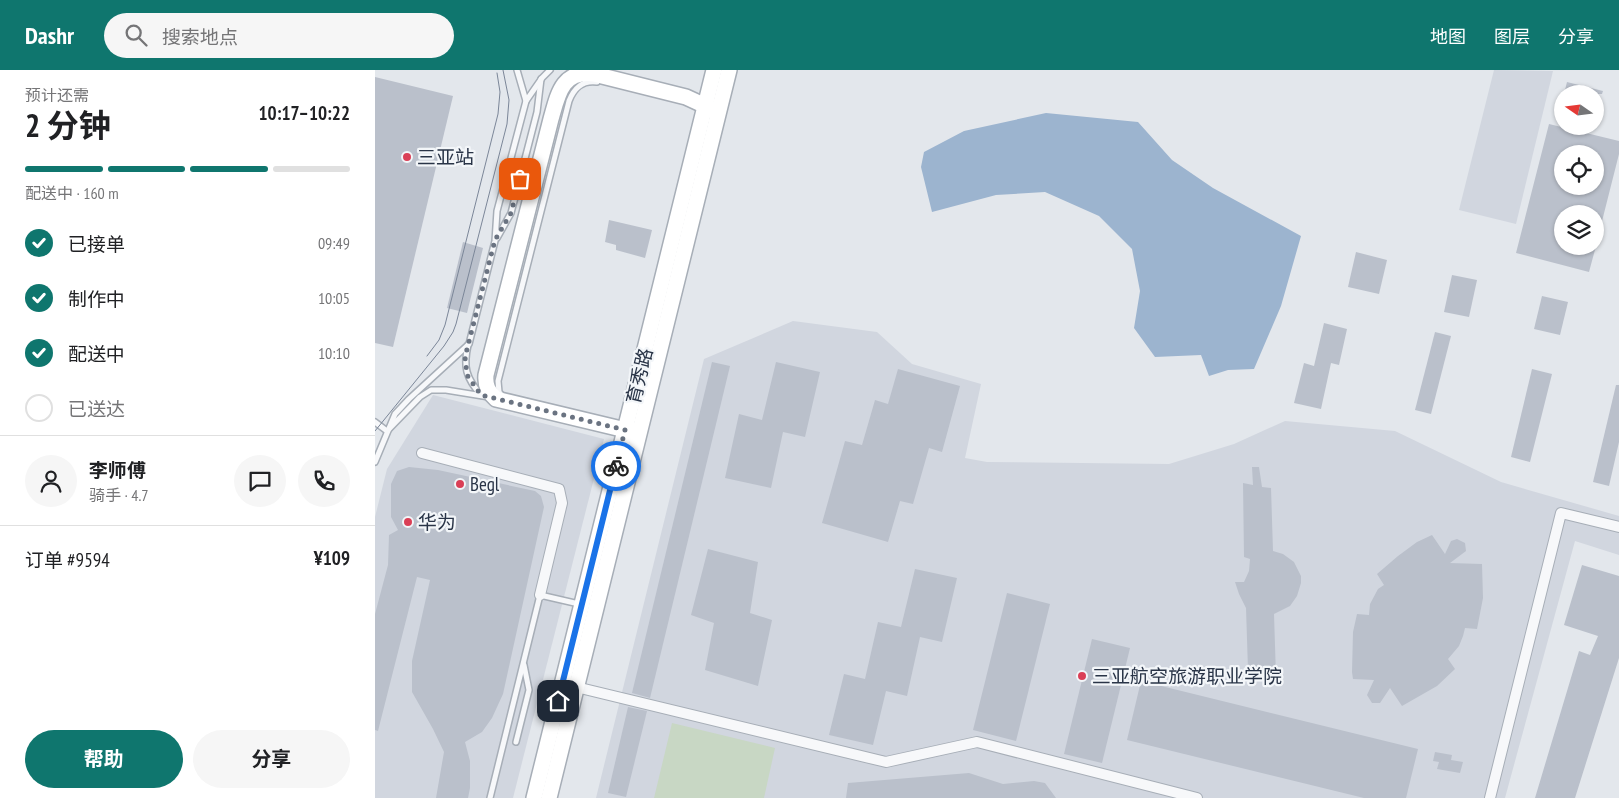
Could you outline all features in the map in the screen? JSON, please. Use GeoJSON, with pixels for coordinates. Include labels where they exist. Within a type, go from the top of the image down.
{"type":"FeatureCollection","features":[{"type":"Feature","properties":{"kind":"main road","name":"育秀路"},"geometry":{"type":"LineString","coordinates":[[712,109],[714,70]]}},
{"type":"Feature","properties":{"kind":"main road","name":"育秀路"},"geometry":{"type":"LineString","coordinates":[[549,798],[577,687],[632,431],[712,109],[729,70]]}},
{"type":"Feature","properties":{"kind":"main road"},"geometry":{"type":"LineString","coordinates":[[632,431],[495,398],[486,386],[486,375],[561,88],[572,76],[584,72],[712,109]]}},
{"type":"Feature","properties":{"kind":"main road","name":"育秀路"},"geometry":{"type":"LineString","coordinates":[[534,798],[582,604],[632,431]]}},
{"type":"Feature","properties":{"kind":"street"},"geometry":{"type":"LineString","coordinates":[[422,453],[559,489],[562,503],[540,595]]}},
{"type":"Feature","properties":{"kind":"street"},"geometry":{"type":"LineString","coordinates":[[1490,798],[1561,513],[1619,527]]}},
{"type":"Feature","properties":{"kind":"street"},"geometry":{"type":"LineString","coordinates":[[577,687],[886,762],[977,742],[1197,798]]}},
{"type":"Feature","properties":{"kind":"lane"},"geometry":{"type":"LineString","coordinates":[[517,70],[526,101]]}},
{"type":"Feature","properties":{"kind":"lane"},"geometry":{"type":"LineString","coordinates":[[495,398],[467,375],[465,357],[495,240],[497,212],[526,101],[541,78],[550,70]]}},
{"type":"Feature","properties":{"kind":"lane"},"geometry":{"type":"LineString","coordinates":[[495,240],[511,213],[537,112],[541,78]]}},
{"type":"Feature","properties":{"kind":"lane"},"geometry":{"type":"LineString","coordinates":[[495,398],[499,392],[498,381],[569,101],[576,88],[587,82],[607,84]]}},
{"type":"Feature","properties":{"kind":"lane"},"geometry":{"type":"LineString","coordinates":[[665,85],[679,89],[680,99]]}},
{"type":"Feature","properties":{"kind":"lane"},"geometry":{"type":"LineString","coordinates":[[375,462],[392,420],[409,399],[469,344]]}},
{"type":"Feature","properties":{"kind":"lane"},"geometry":{"type":"LineString","coordinates":[[387,431],[420,397],[431,390],[446,390],[495,398]]}},
{"type":"Feature","properties":{"kind":"lane"},"geometry":{"type":"LineString","coordinates":[[375,422],[387,431]]}},
{"type":"Feature","properties":{"kind":"lane"},"geometry":{"type":"LineString","coordinates":[[490,798],[540,595],[582,604]]}},
{"type":"Feature","properties":{"kind":"lane"},"geometry":{"type":"LineString","coordinates":[[516,742],[529,690],[523,662]]}},
{"type":"Feature","properties":{"kind":"shaded area"},"geometry":{"type":"Polygon","coordinates":[[[1494,70],[1553,71],[1516,224],[1459,210],[1494,70]]]}},
{"type":"Feature","properties":{"kind":"shaded area","name":"三亚航空旅游职业学院"},"geometry":{"type":"Polygon","coordinates":[[[793,321],[877,332],[912,364],[981,384],[965,458],[987,462],[1169,464],[1234,444],[1285,421],[1395,431],[1501,482],[1619,516],[1619,555],[1575,541],[1505,798],[596,798],[704,359],[793,321]]]}},
{"type":"Feature","properties":{"kind":"shaded area"},"geometry":{"type":"Polygon","coordinates":[[[433,395],[604,439],[513,798],[375,798],[375,517],[387,469],[433,395]]]}},
{"type":"Feature","properties":{"kind":"green space"},"geometry":{"type":"Polygon","coordinates":[[[672,723],[775,748],[764,798],[654,798],[672,723]]]}},
{"type":"Feature","properties":{"kind":"water"},"geometry":{"type":"Polygon","coordinates":[[[1046,113],[1138,122],[1172,160],[1213,188],[1301,236],[1281,306],[1254,369],[1228,370],[1209,376],[1201,355],[1155,357],[1134,328],[1140,291],[1132,249],[1099,216],[1045,192],[996,195],[932,212],[921,167],[924,152],[964,131],[1046,113]]]}},
{"type":"Feature","properties":{"kind":"building","name":"三亚站"},"geometry":{"type":"Polygon","coordinates":[[[375,77],[453,96],[393,347],[375,343],[375,77]]]}},
{"type":"Feature","properties":{"kind":"building"},"geometry":{"type":"Polygon","coordinates":[[[1567,82],[1579,85],[1566,85],[1567,82]]]}},
{"type":"Feature","properties":{"kind":"building"},"geometry":{"type":"Polygon","coordinates":[[[1549,124],[1554,125],[1554,135],[1594,135],[1619,141],[1619,154],[1604,213],[1604,205],[1554,205],[1554,255],[1594,255],[1589,272],[1516,253],[1549,124]]]}},
{"type":"Feature","properties":{"kind":"building"},"geometry":{"type":"Polygon","coordinates":[[[609,220],[652,230],[645,258],[616,250],[616,245],[605,242],[609,220]]]}},
{"type":"Feature","properties":{"kind":"building"},"geometry":{"type":"Polygon","coordinates":[[[463,242],[483,248],[467,313],[447,308],[463,242]]]}},
{"type":"Feature","properties":{"kind":"building"},"geometry":{"type":"Polygon","coordinates":[[[1356,252],[1387,260],[1379,294],[1348,287],[1356,252]]]}},
{"type":"Feature","properties":{"kind":"building"},"geometry":{"type":"Polygon","coordinates":[[[1452,275],[1477,280],[1469,317],[1444,312],[1452,275]]]}},
{"type":"Feature","properties":{"kind":"building"},"geometry":{"type":"Polygon","coordinates":[[[1542,296],[1568,302],[1560,335],[1534,329],[1542,296]]]}},
{"type":"Feature","properties":{"kind":"building"},"geometry":{"type":"Polygon","coordinates":[[[1324,323],[1347,329],[1339,365],[1331,363],[1321,409],[1294,403],[1304,363],[1314,366],[1324,323]]]}},
{"type":"Feature","properties":{"kind":"building"},"geometry":{"type":"Polygon","coordinates":[[[1435,332],[1451,336],[1431,414],[1415,410],[1435,332]]]}},
{"type":"Feature","properties":{"kind":"building"},"geometry":{"type":"Polygon","coordinates":[[[712,362],[730,366],[650,698],[632,693],[712,362]]]}},
{"type":"Feature","properties":{"kind":"building"},"geometry":{"type":"Polygon","coordinates":[[[776,362],[820,372],[805,437],[783,432],[771,488],[725,478],[739,414],[762,420],[776,362]]]}},
{"type":"Feature","properties":{"kind":"building"},"geometry":{"type":"Polygon","coordinates":[[[898,369],[960,386],[942,452],[929,448],[913,504],[900,501],[888,542],[822,523],[845,441],[862,445],[875,400],[888,404],[898,369]]]}},
{"type":"Feature","properties":{"kind":"building"},"geometry":{"type":"Polygon","coordinates":[[[1532,369],[1552,374],[1530,462],[1511,457],[1532,369]]]}},
{"type":"Feature","properties":{"kind":"building"},"geometry":{"type":"Polygon","coordinates":[[[1616,385],[1619,385],[1619,442],[1609,486],[1593,482],[1616,385]]]}},
{"type":"Feature","properties":{"kind":"building"},"geometry":{"type":"Polygon","coordinates":[[[409,467],[438,470],[535,491],[541,496],[544,507],[503,694],[492,718],[482,732],[465,742],[470,761],[468,798],[436,798],[444,752],[412,692],[412,661],[430,580],[417,577],[378,731],[375,730],[375,614],[388,565],[389,535],[398,530],[391,517],[391,484],[397,471],[409,467]]]}},
{"type":"Feature","properties":{"kind":"building"},"geometry":{"type":"Polygon","coordinates":[[[1252,467],[1259,467],[1262,487],[1271,488],[1273,551],[1283,554],[1294,562],[1301,576],[1297,596],[1290,606],[1274,614],[1276,677],[1248,670],[1246,608],[1235,582],[1244,582],[1249,571],[1250,559],[1244,557],[1243,483],[1253,485],[1252,467]]]}},
{"type":"Feature","properties":{"kind":"building"},"geometry":{"type":"Polygon","coordinates":[[[1432,535],[1445,554],[1451,541],[1457,539],[1465,543],[1466,551],[1450,563],[1482,564],[1483,598],[1477,629],[1465,628],[1459,646],[1448,659],[1455,669],[1437,686],[1402,706],[1390,688],[1380,703],[1372,703],[1367,695],[1374,680],[1353,679],[1353,632],[1357,614],[1369,615],[1370,604],[1378,589],[1384,585],[1377,574],[1417,542],[1432,535]]]}},
{"type":"Feature","properties":{"kind":"building"},"geometry":{"type":"Polygon","coordinates":[[[708,549],[758,562],[750,613],[772,620],[758,686],[705,670],[714,623],[691,615],[708,549]]]}},
{"type":"Feature","properties":{"kind":"building"},"geometry":{"type":"Polygon","coordinates":[[[1582,565],[1619,576],[1619,658],[1575,798],[1535,798],[1579,651],[1590,655],[1598,636],[1564,625],[1582,565]]]}},
{"type":"Feature","properties":{"kind":"building"},"geometry":{"type":"Polygon","coordinates":[[[915,569],[957,578],[942,642],[920,637],[907,696],[886,691],[873,745],[829,735],[844,674],[865,679],[878,622],[901,627],[915,569]]]}},
{"type":"Feature","properties":{"kind":"building"},"geometry":{"type":"Polygon","coordinates":[[[1007,593],[1050,604],[1016,741],[973,730],[1007,593]]]}},
{"type":"Feature","properties":{"kind":"building"},"geometry":{"type":"Polygon","coordinates":[[[1092,639],[1130,648],[1102,763],[1064,754],[1092,639]]]}},
{"type":"Feature","properties":{"kind":"building"},"geometry":{"type":"Polygon","coordinates":[[[1141,681],[1418,749],[1406,798],[1364,798],[1127,740],[1141,681]]]}},
{"type":"Feature","properties":{"kind":"building"},"geometry":{"type":"Polygon","coordinates":[[[628,707],[647,711],[626,797],[608,793],[628,707]]]}},
{"type":"Feature","properties":{"kind":"building"},"geometry":{"type":"Polygon","coordinates":[[[1435,752],[1452,755],[1451,760],[1463,762],[1460,773],[1437,769],[1439,762],[1433,761],[1435,752]]]}},
{"type":"Feature","properties":{"kind":"building"},"geometry":{"type":"Polygon","coordinates":[[[969,773],[1003,784],[1034,781],[1045,783],[1056,798],[846,798],[848,783],[969,773]]]}},
{"type":"Feature","properties":{"kind":"tram line"},"geometry":{"type":"LineString","coordinates":[[375,431],[444,346],[456,324],[507,124],[509,100],[503,70]]}},
{"type":"Feature","properties":{"kind":"tram line"},"geometry":{"type":"LineString","coordinates":[[427,356],[439,340],[445,325],[498,114],[500,92],[497,73]]}},
{"type":"Feature","properties":{"kind":"way so far"},"geometry":{"type":"LineString","coordinates":[[520,179],[511,213],[495,240],[465,357],[467,375],[481,395],[625,430],[616,466]]}},
{"type":"Feature","properties":{"kind":"place","name":"三亚站"},"geometry":{"type":"Point","coordinates":[407,157]}},
{"type":"Feature","properties":{"kind":"place","name":"Begl"},"geometry":{"type":"Point","coordinates":[460,484]}},
{"type":"Feature","properties":{"kind":"place","name":"华为"},"geometry":{"type":"Point","coordinates":[408,522]}},
{"type":"Feature","properties":{"kind":"place","name":"三亚航空旅游职业学院"},"geometry":{"type":"Point","coordinates":[1082,676]}},
{"type":"Feature","properties":{"kind":"route"},"geometry":{"type":"LineString","coordinates":[[558,701],[616,466]]}}]}
